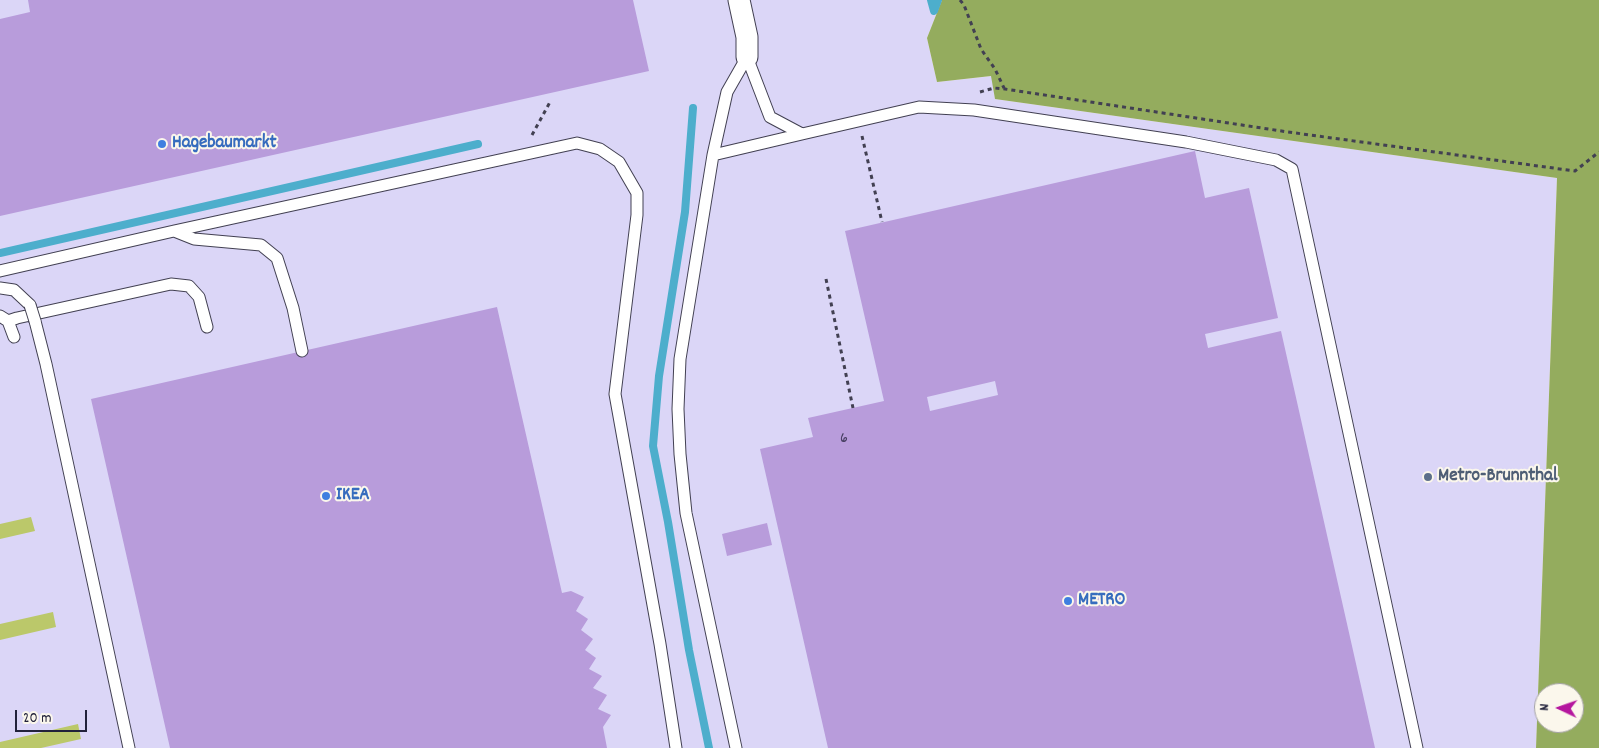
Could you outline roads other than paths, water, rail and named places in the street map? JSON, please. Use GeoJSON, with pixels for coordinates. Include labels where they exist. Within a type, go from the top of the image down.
{"type":"FeatureCollection","features":[{"type":"Feature","properties":{"kind":"street"},"geometry":{"type":"LineString","coordinates":[[739,0],[747,37],[747,57]]}},
{"type":"Feature","properties":{"kind":"lane"},"geometry":{"type":"LineString","coordinates":[[747,57],[770,117],[802,134]]}},
{"type":"Feature","properties":{"kind":"lane"},"geometry":{"type":"LineString","coordinates":[[736,748],[686,513],[680,454],[678,408],[680,359],[713,155],[727,92],[747,57]]}},
{"type":"Feature","properties":{"kind":"lane"},"geometry":{"type":"LineString","coordinates":[[713,155],[918,107],[974,110],[1186,142],[1276,160],[1292,169],[1417,748]]}},
{"type":"Feature","properties":{"kind":"lane"},"geometry":{"type":"LineString","coordinates":[[0,271],[577,143],[600,149],[619,162],[637,193],[637,214],[616,394],[660,644],[676,748]]}},
{"type":"Feature","properties":{"kind":"lane"},"geometry":{"type":"LineString","coordinates":[[174,231],[194,239],[262,245],[277,258],[293,308],[302,351]]}},
{"type":"Feature","properties":{"kind":"lane"},"geometry":{"type":"LineString","coordinates":[[14,337],[4,319],[17,318],[171,284],[189,286],[199,297],[207,327]]}},
{"type":"Feature","properties":{"kind":"lane"},"geometry":{"type":"LineString","coordinates":[[0,288],[14,290],[30,305],[35,321],[129,748]]}},
{"type":"Feature","properties":{"kind":"waterway"},"geometry":{"type":"LineString","coordinates":[[931,0],[934,11],[938,0]]}},
{"type":"Feature","properties":{"kind":"waterway"},"geometry":{"type":"LineString","coordinates":[[693,108],[685,212],[659,376],[653,446],[668,522],[689,650],[709,748]]}},
{"type":"Feature","properties":{"kind":"waterway"},"geometry":{"type":"LineString","coordinates":[[0,253],[478,144]]}},
{"type":"Feature","properties":{"kind":"place","name":"Hagebaumarkt"},"geometry":{"type":"Point","coordinates":[162,144]}},
{"type":"Feature","properties":{"kind":"place","name":"Metro-Brunnthal"},"geometry":{"type":"Point","coordinates":[1428,477]}},
{"type":"Feature","properties":{"kind":"place","name":"IKEA"},"geometry":{"type":"Point","coordinates":[326,496]}},
{"type":"Feature","properties":{"kind":"place","name":"METRO"},"geometry":{"type":"Point","coordinates":[1068,601]}}]}
